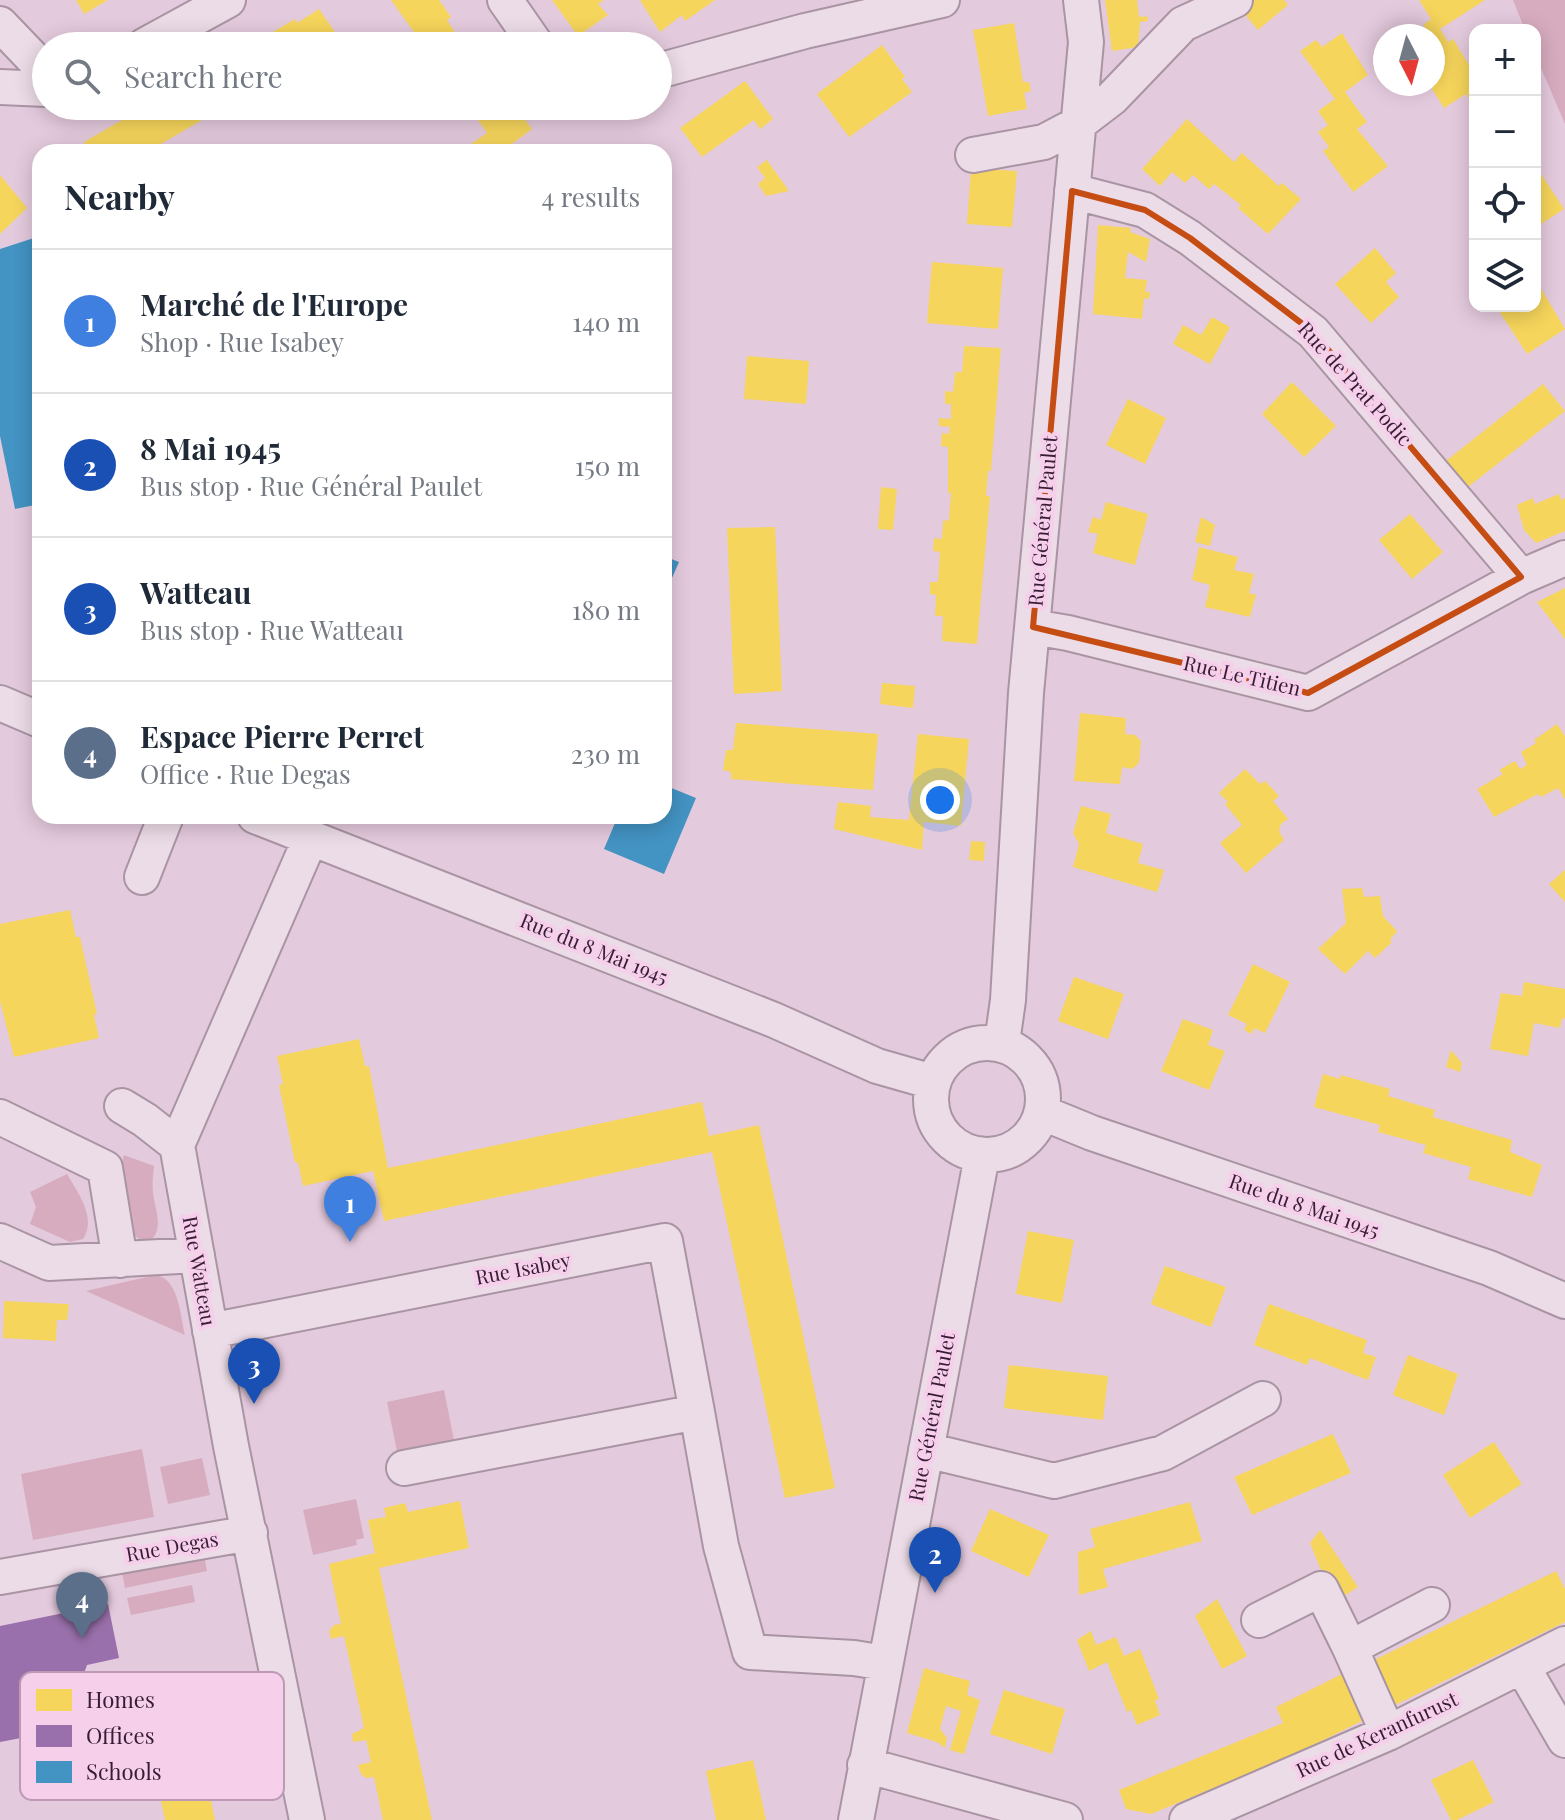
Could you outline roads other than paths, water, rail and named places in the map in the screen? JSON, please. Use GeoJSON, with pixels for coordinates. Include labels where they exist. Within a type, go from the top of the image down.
{"type":"FeatureCollection","features":[{"type":"Feature","properties":{"kind":"street"},"geometry":{"type":"LineString","coordinates":[[170,32],[228,0]]}},
{"type":"Feature","properties":{"kind":"street"},"geometry":{"type":"LineString","coordinates":[[505,0],[527,32]]}},
{"type":"Feature","properties":{"kind":"street"},"geometry":{"type":"LineString","coordinates":[[672,67],[805,31],[942,0]]}},
{"type":"Feature","properties":{"kind":"street","name":"Rue Général Paulet"},"geometry":{"type":"LineString","coordinates":[[1002,1043],[1008,1000],[1026,693],[1086,42],[1081,0]]}},
{"type":"Feature","properties":{"kind":"street"},"geometry":{"type":"LineString","coordinates":[[973,155],[1044,142],[1078,124],[1112,98],[1183,24],[1235,0]]}},
{"type":"Feature","properties":{"kind":"street"},"geometry":{"type":"LineString","coordinates":[[0,24],[32,57]]}},
{"type":"Feature","properties":{"kind":"street"},"geometry":{"type":"LineString","coordinates":[[0,87],[32,88]]}},
{"type":"Feature","properties":{"kind":"street","name":"Rue de Prat Podic"},"geometry":{"type":"LineString","coordinates":[[1072,191],[1145,210],[1190,238],[1313,332],[1521,577]]}},
{"type":"Feature","properties":{"kind":"street"},"geometry":{"type":"LineString","coordinates":[[1521,577],[1565,558]]}},
{"type":"Feature","properties":{"kind":"street","name":"Rue Le Titien"},"geometry":{"type":"LineString","coordinates":[[1033,627],[1308,693],[1521,577]]}},
{"type":"Feature","properties":{"kind":"street"},"geometry":{"type":"LineString","coordinates":[[0,703],[32,717]]}},
{"type":"Feature","properties":{"kind":"street"},"geometry":{"type":"LineString","coordinates":[[142,877],[163,824]]}},
{"type":"Feature","properties":{"kind":"street","name":"Rue du 8 Mai 1945"},"geometry":{"type":"LineString","coordinates":[[276,824],[774,1020],[877,1066],[933,1082]]}},
{"type":"Feature","properties":{"kind":"street"},"geometry":{"type":"LineString","coordinates":[[122,1106],[177,1145],[311,837]]}},
{"type":"Feature","properties":{"kind":"street"},"geometry":{"type":"LineString","coordinates":[[980,1042],[1002,1043],[1021,1053],[1036,1070],[1044,1090],[1043,1113],[1034,1131],[1020,1145],[1002,1154],[982,1156],[958,1148],[940,1131],[931,1107],[933,1082],[943,1063],[959,1049],[980,1042]]}},
{"type":"Feature","properties":{"kind":"street","name":"Rue du 8 Mai 1945"},"geometry":{"type":"LineString","coordinates":[[1043,1113],[1105,1138],[1489,1268],[1565,1301]]}},
{"type":"Feature","properties":{"kind":"street"},"geometry":{"type":"LineString","coordinates":[[0,1117],[105,1168],[120,1260]]}},
{"type":"Feature","properties":{"kind":"street","name":"Rue Watteau"},"geometry":{"type":"LineString","coordinates":[[177,1145],[210,1331],[278,1672]]}},
{"type":"Feature","properties":{"kind":"street","name":"Rue Général Paulet"},"geometry":{"type":"LineString","coordinates":[[856,1820],[982,1156]]}},
{"type":"Feature","properties":{"kind":"street"},"geometry":{"type":"LineString","coordinates":[[0,1241],[49,1263],[197,1255]]}},
{"type":"Feature","properties":{"kind":"street","name":"Rue Isabey"},"geometry":{"type":"LineString","coordinates":[[210,1331],[665,1241],[721,1546],[750,1652],[854,1658],[885,1663]]}},
{"type":"Feature","properties":{"kind":"street"},"geometry":{"type":"LineString","coordinates":[[926,1450],[1054,1481],[1163,1453],[1263,1399]]}},
{"type":"Feature","properties":{"kind":"street"},"geometry":{"type":"LineString","coordinates":[[404,1468],[697,1412]]}},
{"type":"Feature","properties":{"kind":"street","name":"Rue Degas"},"geometry":{"type":"LineString","coordinates":[[0,1577],[250,1533]]}},
{"type":"Feature","properties":{"kind":"street"},"geometry":{"type":"LineString","coordinates":[[1259,1620],[1321,1589],[1388,1733]]}},
{"type":"Feature","properties":{"kind":"street"},"geometry":{"type":"LineString","coordinates":[[1350,1648],[1432,1605]]}},
{"type":"Feature","properties":{"kind":"street","name":"Rue de Keranfurust"},"geometry":{"type":"LineString","coordinates":[[1187,1820],[1388,1733],[1565,1644]]}},
{"type":"Feature","properties":{"kind":"street"},"geometry":{"type":"LineString","coordinates":[[1522,1666],[1565,1740]]}},
{"type":"Feature","properties":{"kind":"street","name":"Rue Watteau"},"geometry":{"type":"LineString","coordinates":[[284,1704],[307,1820]]}},
{"type":"Feature","properties":{"kind":"street"},"geometry":{"type":"LineString","coordinates":[[865,1765],[1065,1820]]}},
{"type":"Feature","properties":{"kind":"place","name":"Marché de l'Europe"},"geometry":{"type":"Point","coordinates":[350,1242]}},
{"type":"Feature","properties":{"kind":"place","name":"Watteau"},"geometry":{"type":"Point","coordinates":[254,1404]}},
{"type":"Feature","properties":{"kind":"place","name":"8 Mai 1945"},"geometry":{"type":"Point","coordinates":[935,1593]}},
{"type":"Feature","properties":{"kind":"place","name":"Espace Pierre Perret"},"geometry":{"type":"Point","coordinates":[82,1638]}}]}
